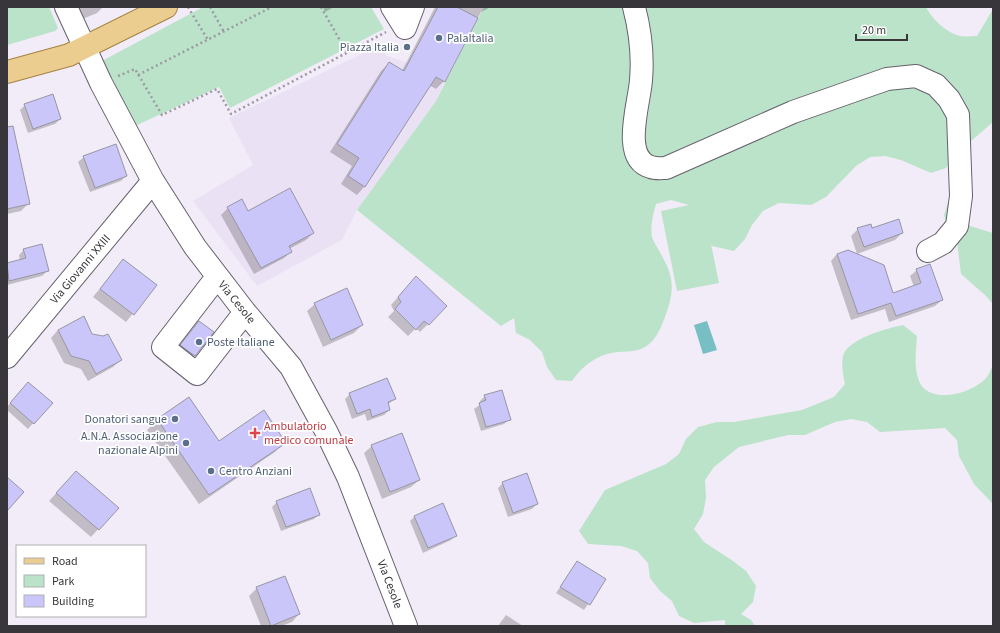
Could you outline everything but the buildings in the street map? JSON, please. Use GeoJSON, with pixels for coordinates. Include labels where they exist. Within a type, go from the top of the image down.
{"type":"FeatureCollection","features":[{"type":"Feature","properties":{"kind":"main road"},"geometry":{"type":"LineString","coordinates":[[7,72],[69,55],[84,49],[166,7]]}},
{"type":"Feature","properties":{"kind":"street","name":"Via Cesole"},"geometry":{"type":"LineString","coordinates":[[66,7],[84,49],[153,181],[195,247],[217,277],[291,367],[326,431],[348,477],[406,626]]}},
{"type":"Feature","properties":{"kind":"street"},"geometry":{"type":"LineString","coordinates":[[392,7],[404,28],[413,7]]}},
{"type":"Feature","properties":{"kind":"street"},"geometry":{"type":"LineString","coordinates":[[634,7],[639,23],[641,80],[633,140],[640,160],[650,168],[666,168],[793,112],[887,79],[916,76],[936,85],[949,99],[958,115],[961,196],[957,226],[943,243],[928,251]]}},
{"type":"Feature","properties":{"kind":"street","name":"Via Giovanni XXIII"},"geometry":{"type":"LineString","coordinates":[[7,357],[153,181]]}},
{"type":"Feature","properties":{"kind":"street"},"geometry":{"type":"LineString","coordinates":[[217,277],[163,347],[197,374],[245,312]]}},
{"type":"Feature","properties":{"kind":"path"},"geometry":{"type":"LineString","coordinates":[[188,7],[208,40]]}},
{"type":"Feature","properties":{"kind":"path"},"geometry":{"type":"LineString","coordinates":[[210,7],[224,32]]}},
{"type":"Feature","properties":{"kind":"path"},"geometry":{"type":"LineString","coordinates":[[272,7],[138,75],[162,115],[217,89],[231,114],[346,51],[386,31]]}},
{"type":"Feature","properties":{"kind":"path"},"geometry":{"type":"LineString","coordinates":[[321,7],[346,51]]}},
{"type":"Feature","properties":{"kind":"shaded area"},"geometry":{"type":"Polygon","coordinates":[[[380,45],[387,56],[409,63],[445,82],[436,101],[357,210],[342,240],[257,286],[193,201],[253,165],[229,118],[380,45]]]}},
{"type":"Feature","properties":{"kind":"green space"},"geometry":{"type":"Polygon","coordinates":[[[7,7],[49,7],[58,28],[55,31],[7,45],[7,7]]]}},
{"type":"Feature","properties":{"kind":"green space"},"geometry":{"type":"Polygon","coordinates":[[[203,7],[371,7],[384,29],[230,108],[219,87],[135,126],[102,61],[203,7]]]}},
{"type":"Feature","properties":{"kind":"green space"},"geometry":{"type":"Polygon","coordinates":[[[484,7],[926,7],[936,21],[945,29],[960,36],[977,36],[993,9],[993,122],[956,154],[946,168],[931,173],[901,160],[885,156],[870,157],[856,166],[826,197],[811,205],[779,203],[763,211],[752,225],[745,239],[734,251],[712,246],[711,244],[719,283],[677,291],[661,211],[689,205],[671,200],[656,204],[651,233],[654,242],[666,264],[672,286],[668,308],[658,332],[648,345],[641,349],[612,353],[598,357],[586,365],[572,381],[556,380],[547,367],[542,352],[530,340],[516,333],[514,318],[501,326],[357,210],[436,101],[484,7]]]}},
{"type":"Feature","properties":{"kind":"green space"},"geometry":{"type":"Polygon","coordinates":[[[949,199],[970,226],[993,233],[993,304],[961,274],[957,242],[948,230],[944,215],[949,199]]]}},
{"type":"Feature","properties":{"kind":"green space"},"geometry":{"type":"Polygon","coordinates":[[[903,325],[917,336],[916,361],[918,379],[927,391],[944,395],[963,392],[980,383],[987,377],[993,365],[993,504],[974,484],[959,456],[957,440],[945,428],[880,432],[867,422],[851,419],[835,422],[805,435],[788,435],[739,447],[714,467],[705,480],[706,498],[703,514],[694,529],[704,542],[746,571],[756,586],[753,602],[741,614],[751,620],[755,626],[725,626],[725,620],[694,623],[679,616],[672,601],[660,591],[650,578],[648,563],[637,551],[621,546],[588,544],[579,531],[605,490],[666,464],[679,454],[686,439],[698,427],[717,422],[734,422],[802,410],[834,397],[845,384],[842,363],[846,350],[852,344],[869,335],[903,325]]]}},
{"type":"Feature","properties":{"kind":"water"},"geometry":{"type":"Polygon","coordinates":[[[707,321],[717,350],[703,354],[694,325],[707,321]]]}},
{"type":"Feature","properties":{"kind":"place","name":"PalaItalia"},"geometry":{"type":"Point","coordinates":[439,38]}},
{"type":"Feature","properties":{"kind":"place","name":"Piazza Italia"},"geometry":{"type":"Point","coordinates":[407,47]}},
{"type":"Feature","properties":{"kind":"place","name":"Poste Italiane"},"geometry":{"type":"Point","coordinates":[199,342]}},
{"type":"Feature","properties":{"kind":"place","name":"Donatori sangue"},"geometry":{"type":"Point","coordinates":[175,419]}},
{"type":"Feature","properties":{"kind":"place","name":"Ambulatorio medico comunale"},"geometry":{"type":"Point","coordinates":[255,433]}},
{"type":"Feature","properties":{"kind":"place","name":"A.N.A. Associazione nazionale Alpini"},"geometry":{"type":"Point","coordinates":[186,443]}},
{"type":"Feature","properties":{"kind":"place","name":"Centro Anziani"},"geometry":{"type":"Point","coordinates":[211,471]}}]}
